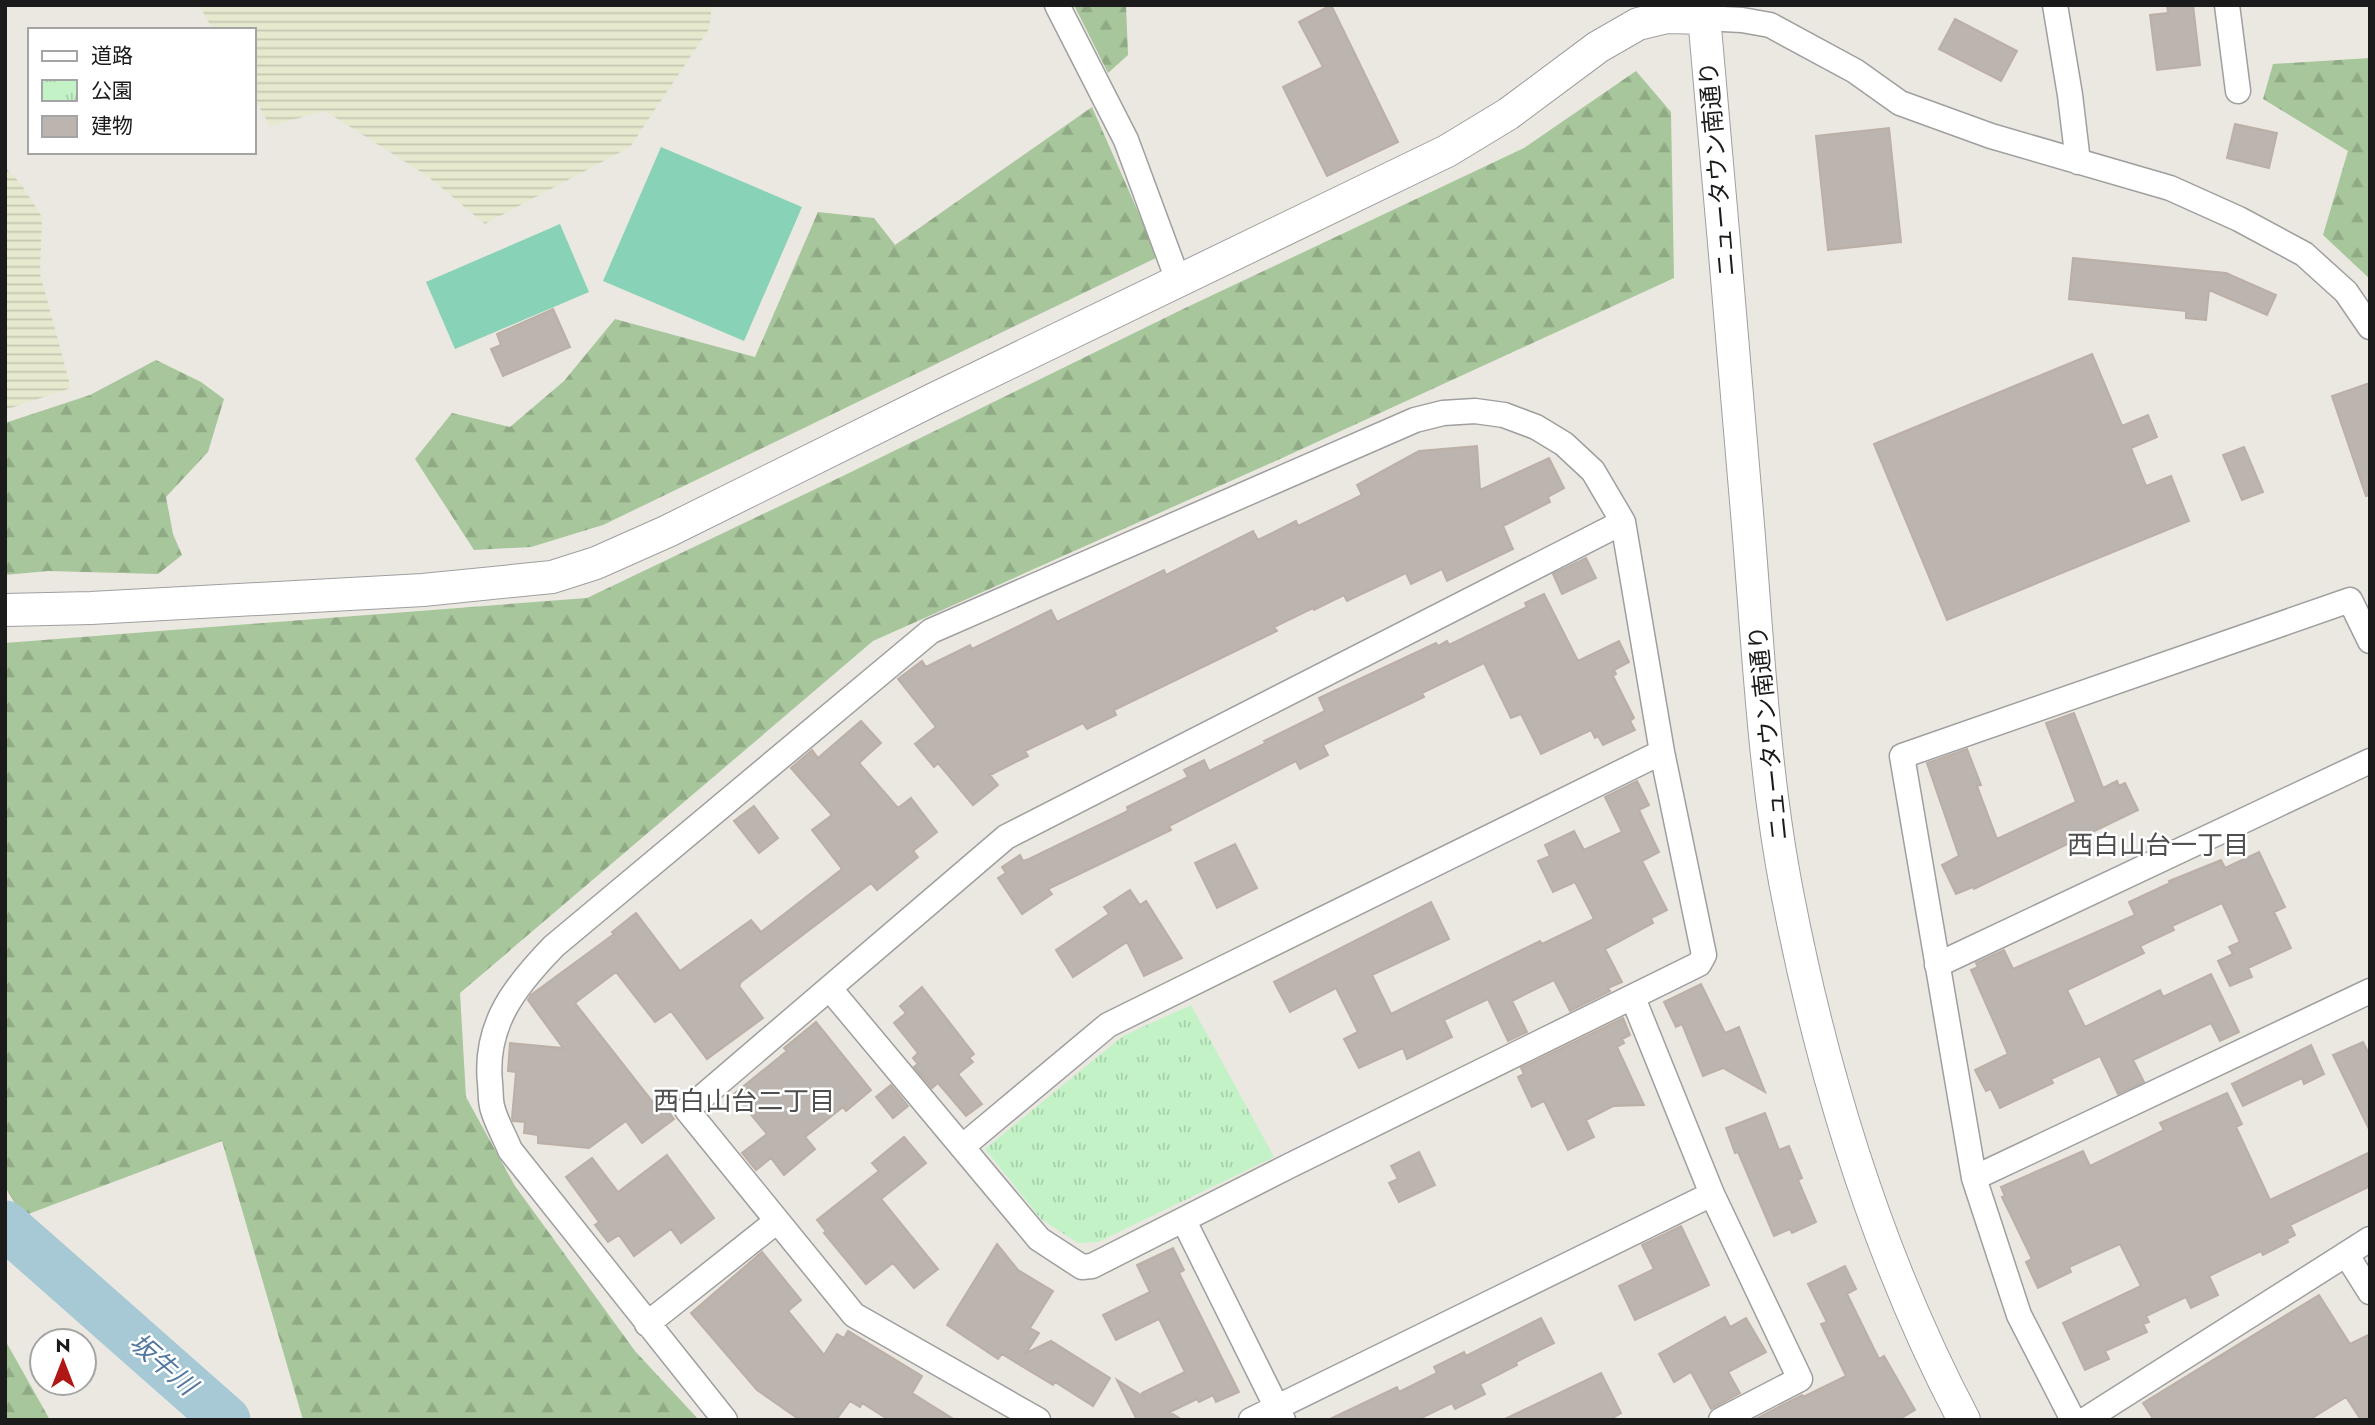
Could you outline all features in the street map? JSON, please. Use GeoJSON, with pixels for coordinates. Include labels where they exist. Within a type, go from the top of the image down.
{"type":"FeatureCollection","features":[{"type":"Feature","properties":{"kind":"street"},"geometry":{"type":"LineString","coordinates":[[1057,5],[1126,140],[1179,282]]}},
{"type":"Feature","properties":{"kind":"street"},"geometry":{"type":"LineString","coordinates":[[2055,5],[2078,162]]}},
{"type":"Feature","properties":{"kind":"street"},"geometry":{"type":"LineString","coordinates":[[2227,5],[2238,91]]}},
{"type":"Feature","properties":{"kind":"street"},"geometry":{"type":"LineString","coordinates":[[5,610],[401,592],[552,577],[596,563],[668,531],[1447,151],[1508,114],[1598,47],[1639,23],[1703,11],[1770,25],[1855,71],[1900,103],[1991,136],[2170,188],[2239,219],[2305,254],[2346,292],[2370,327]]}},
{"type":"Feature","properties":{"kind":"street","name":"ニュータウン南通り"},"geometry":{"type":"LineString","coordinates":[[1703,11],[1768,766],[1787,894],[1815,1020],[1850,1142],[1901,1286],[1964,1420]]}},
{"type":"Feature","properties":{"kind":"street"},"geometry":{"type":"LineString","coordinates":[[725,1420],[510,1150],[492,1108],[488,1068],[494,1033],[509,997],[554,946],[930,631],[1402,425],[1443,413],[1475,411],[1504,415],[1536,427],[1564,444],[1593,471],[1623,522],[1662,751],[1704,955],[1699,964],[1289,1166],[1184,1221],[1092,1266],[1082,1267],[1039,1239],[830,989]]}},
{"type":"Feature","properties":{"kind":"street"},"geometry":{"type":"LineString","coordinates":[[1038,1420],[854,1315],[687,1110],[1006,837],[1623,522]]}},
{"type":"Feature","properties":{"kind":"street"},"geometry":{"type":"LineString","coordinates":[[2073,1420],[2020,1315],[1974,1178],[1902,756],[2350,600],[2370,641]]}},
{"type":"Feature","properties":{"kind":"street"},"geometry":{"type":"LineString","coordinates":[[962,1147],[1108,1025],[1662,751]]}},
{"type":"Feature","properties":{"kind":"street"},"geometry":{"type":"LineString","coordinates":[[1937,965],[2370,761]]}},
{"type":"Feature","properties":{"kind":"street"},"geometry":{"type":"LineString","coordinates":[[1974,1178],[2370,991]]}},
{"type":"Feature","properties":{"kind":"street"},"geometry":{"type":"LineString","coordinates":[[1633,998],[1712,1194],[1800,1379],[1721,1420]]}},
{"type":"Feature","properties":{"kind":"street"},"geometry":{"type":"LineString","coordinates":[[1251,1420],[1280,1413],[1712,1194]]}},
{"type":"Feature","properties":{"kind":"street"},"geometry":{"type":"LineString","coordinates":[[647,1324],[777,1221]]}},
{"type":"Feature","properties":{"kind":"street"},"geometry":{"type":"LineString","coordinates":[[1184,1221],[1280,1413]]}},
{"type":"Feature","properties":{"kind":"street"},"geometry":{"type":"LineString","coordinates":[[2085,1420],[2370,1239]]}},
{"type":"Feature","properties":{"kind":"street"},"geometry":{"type":"LineString","coordinates":[[2346,1254],[2370,1292]]}},
{"type":"Feature","properties":{"kind":"green space"},"geometry":{"type":"Polygon","coordinates":[[[199,5],[712,5],[709,29],[630,147],[485,224],[426,175],[325,111],[270,126],[256,102],[256,28],[212,28],[199,5]]]}},
{"type":"Feature","properties":{"kind":"green space"},"geometry":{"type":"Polygon","coordinates":[[[1074,5],[1126,5],[1128,55],[1108,73],[1074,5]]]}},
{"type":"Feature","properties":{"kind":"green space"},"geometry":{"type":"Polygon","coordinates":[[[2370,58],[2370,279],[2323,235],[2348,151],[2263,99],[2273,64],[2370,58]]]}},
{"type":"Feature","properties":{"kind":"green space"},"geometry":{"type":"Polygon","coordinates":[[[1636,71],[1671,112],[1674,278],[1280,459],[873,641],[460,993],[466,1097],[515,1186],[635,1351],[699,1420],[303,1420],[222,1141],[23,1216],[5,1187],[5,643],[587,598],[1181,310],[1524,148],[1636,71]]]}},
{"type":"Feature","properties":{"kind":"green space"},"geometry":{"type":"Polygon","coordinates":[[[1092,107],[1158,257],[603,525],[531,547],[474,550],[415,459],[452,413],[510,427],[564,381],[615,319],[755,357],[818,212],[874,218],[895,245],[1092,107]]]}},
{"type":"Feature","properties":{"kind":"green space"},"geometry":{"type":"Polygon","coordinates":[[[661,147],[802,207],[744,341],[603,281],[661,147]]]}},
{"type":"Feature","properties":{"kind":"green space"},"geometry":{"type":"Polygon","coordinates":[[[5,167],[21,184],[42,217],[40,274],[71,388],[5,410],[5,167]]]}},
{"type":"Feature","properties":{"kind":"green space"},"geometry":{"type":"Polygon","coordinates":[[[560,224],[589,292],[455,349],[426,282],[560,224]]]}},
{"type":"Feature","properties":{"kind":"green space"},"geometry":{"type":"Polygon","coordinates":[[[156,360],[201,382],[224,399],[208,452],[166,497],[173,534],[182,555],[158,574],[48,571],[5,575],[5,423],[90,395],[156,360]]]}},
{"type":"Feature","properties":{"kind":"green space"},"geometry":{"type":"Polygon","coordinates":[[[1191,1005],[1274,1157],[1098,1242],[1078,1243],[1041,1219],[985,1149],[1123,1036],[1191,1005]]]}},
{"type":"Feature","properties":{"kind":"green space"},"geometry":{"type":"Polygon","coordinates":[[[5,1340],[28,1381],[28,1397],[37,1397],[50,1420],[5,1420],[5,1340]]]}},
{"type":"Feature","properties":{"kind":"building"},"geometry":{"type":"Polygon","coordinates":[[[1331,5],[1398,142],[1327,176],[1283,87],[1323,67],[1299,22],[1331,5]]]}},
{"type":"Feature","properties":{"kind":"building"},"geometry":{"type":"Polygon","coordinates":[[[2167,5],[2193,5],[2200,65],[2157,70],[2150,15],[2168,13],[2167,5]]]}},
{"type":"Feature","properties":{"kind":"building"},"geometry":{"type":"Polygon","coordinates":[[[1955,19],[2017,51],[2001,81],[1939,49],[1955,19]]]}},
{"type":"Feature","properties":{"kind":"building"},"geometry":{"type":"Polygon","coordinates":[[[2235,124],[2277,133],[2269,168],[2227,158],[2235,124]]]}},
{"type":"Feature","properties":{"kind":"building"},"geometry":{"type":"Polygon","coordinates":[[[1889,128],[1901,242],[1828,250],[1816,136],[1889,128]]]}},
{"type":"Feature","properties":{"kind":"building"},"geometry":{"type":"Polygon","coordinates":[[[2073,258],[2226,273],[2276,295],[2267,315],[2209,290],[2206,320],[2186,318],[2186,311],[2069,299],[2073,258]]]}},
{"type":"Feature","properties":{"kind":"building"},"geometry":{"type":"Polygon","coordinates":[[[553,309],[570,347],[503,376],[491,349],[501,345],[497,334],[553,309]]]}},
{"type":"Feature","properties":{"kind":"building"},"geometry":{"type":"Polygon","coordinates":[[[2092,354],[2122,426],[2148,415],[2157,437],[2131,448],[2146,486],[2171,476],[2189,521],[1947,620],[1874,444],[2092,354]]]}},
{"type":"Feature","properties":{"kind":"building"},"geometry":{"type":"Polygon","coordinates":[[[2370,383],[2370,495],[2366,496],[2332,396],[2370,383]]]}},
{"type":"Feature","properties":{"kind":"building"},"geometry":{"type":"Polygon","coordinates":[[[1477,446],[1480,490],[1549,458],[1564,488],[1548,497],[1550,502],[1503,526],[1513,549],[1447,581],[1442,569],[1411,584],[1406,573],[1347,601],[1344,595],[1314,610],[1313,608],[1274,627],[1277,631],[1114,710],[1116,715],[1087,729],[1083,723],[1025,751],[1028,756],[990,775],[998,785],[973,805],[938,763],[934,767],[915,744],[936,727],[898,679],[922,661],[926,667],[970,645],[972,649],[1051,610],[1057,622],[1164,570],[1166,575],[1253,531],[1258,540],[1296,521],[1298,526],[1362,495],[1357,485],[1419,451],[1477,446]]]}},
{"type":"Feature","properties":{"kind":"building"},"geometry":{"type":"Polygon","coordinates":[[[2244,447],[2263,492],[2242,500],[2223,455],[2244,447]]]}},
{"type":"Feature","properties":{"kind":"building"},"geometry":{"type":"Polygon","coordinates":[[[1586,558],[1596,578],[1562,594],[1553,574],[1586,558]]]}},
{"type":"Feature","properties":{"kind":"building"},"geometry":{"type":"Polygon","coordinates":[[[1544,594],[1578,661],[1619,641],[1629,662],[1614,670],[1616,674],[1613,676],[1634,718],[1630,721],[1635,730],[1603,745],[1591,730],[1541,754],[1521,714],[1511,718],[1484,663],[1422,693],[1424,697],[1323,745],[1328,755],[1300,769],[1296,761],[1169,826],[1171,830],[1048,889],[1052,894],[1022,914],[998,878],[1006,873],[1002,867],[1020,855],[1023,861],[1029,859],[1128,811],[1127,807],[1188,777],[1184,770],[1204,760],[1209,771],[1325,711],[1319,698],[1436,643],[1438,646],[1447,641],[1449,645],[1527,607],[1525,603],[1544,594]]]}},
{"type":"Feature","properties":{"kind":"building"},"geometry":{"type":"Polygon","coordinates":[[[2074,713],[2103,788],[2117,781],[2119,786],[2125,783],[2138,810],[1974,889],[1973,887],[1956,894],[1942,865],[1959,856],[1927,763],[1967,749],[1981,785],[1977,786],[1997,839],[2076,802],[2046,723],[2074,713]]]}},
{"type":"Feature","properties":{"kind":"building"},"geometry":{"type":"Polygon","coordinates":[[[861,721],[881,743],[859,763],[898,808],[911,798],[937,832],[913,851],[918,857],[877,890],[871,883],[741,982],[739,986],[763,1018],[707,1059],[671,1011],[655,1022],[616,972],[575,1003],[656,1106],[661,1102],[674,1119],[642,1143],[626,1121],[589,1148],[538,1143],[538,1135],[524,1133],[525,1122],[513,1121],[512,1118],[516,1072],[508,1071],[510,1043],[563,1048],[528,1000],[531,995],[614,934],[612,932],[636,913],[680,971],[751,920],[761,932],[842,869],[812,830],[832,815],[791,768],[812,750],[818,758],[861,721]]]}},
{"type":"Feature","properties":{"kind":"building"},"geometry":{"type":"Polygon","coordinates":[[[1637,781],[1649,805],[1639,810],[1659,852],[1642,861],[1667,910],[1651,918],[1653,923],[1605,949],[1622,982],[1608,988],[1610,991],[1570,1011],[1554,980],[1512,1001],[1527,1032],[1508,1041],[1488,999],[1444,1020],[1452,1037],[1407,1059],[1403,1048],[1359,1068],[1344,1039],[1358,1032],[1336,988],[1290,1012],[1274,982],[1431,902],[1449,939],[1372,975],[1391,1014],[1540,941],[1542,944],[1594,919],[1575,882],[1553,892],[1538,861],[1550,856],[1545,845],[1574,831],[1584,850],[1622,832],[1605,797],[1637,781]]]}},
{"type":"Feature","properties":{"kind":"building"},"geometry":{"type":"Polygon","coordinates":[[[754,806],[778,838],[759,853],[734,821],[754,806]]]}},
{"type":"Feature","properties":{"kind":"building"},"geometry":{"type":"Polygon","coordinates":[[[1235,844],[1257,888],[1217,908],[1195,863],[1235,844]]]}},
{"type":"Feature","properties":{"kind":"building"},"geometry":{"type":"Polygon","coordinates":[[[2259,852],[2285,907],[2274,912],[2291,948],[2248,968],[2252,977],[2230,986],[2218,961],[2233,954],[2229,947],[2240,942],[2222,903],[2172,926],[2174,930],[2140,946],[2144,953],[2067,990],[2085,1027],[2160,990],[2163,997],[2211,974],[2239,1032],[2220,1041],[2211,1023],[2133,1060],[2144,1082],[2118,1094],[2100,1056],[2051,1079],[2053,1083],[2000,1108],[1991,1089],[1986,1091],[1975,1070],[2008,1054],[1971,970],[1978,967],[1976,963],[2004,950],[2013,969],[2135,915],[2129,902],[2170,883],[2169,881],[2221,860],[2225,868],[2259,852]]]}},
{"type":"Feature","properties":{"kind":"building"},"geometry":{"type":"Polygon","coordinates":[[[1130,890],[1140,905],[1146,901],[1182,958],[1144,976],[1127,942],[1073,977],[1056,950],[1109,914],[1104,907],[1130,890]]]}},
{"type":"Feature","properties":{"kind":"building"},"geometry":{"type":"Polygon","coordinates":[[[1701,984],[1725,1033],[1739,1027],[1765,1092],[1723,1068],[1703,1076],[1682,1024],[1676,1027],[1664,1002],[1701,984]]]}},
{"type":"Feature","properties":{"kind":"building"},"geometry":{"type":"Polygon","coordinates":[[[922,987],[974,1054],[969,1058],[973,1062],[958,1074],[982,1104],[966,1116],[938,1083],[932,1088],[914,1067],[918,1064],[913,1058],[918,1053],[894,1023],[906,1013],[900,1006],[922,987]]]}},
{"type":"Feature","properties":{"kind":"building"},"geometry":{"type":"Polygon","coordinates":[[[1623,1018],[1630,1035],[1622,1039],[1624,1043],[1617,1047],[1644,1105],[1613,1106],[1586,1120],[1594,1137],[1568,1150],[1544,1101],[1532,1107],[1518,1077],[1524,1074],[1521,1068],[1623,1018]]]}},
{"type":"Feature","properties":{"kind":"building"},"geometry":{"type":"Polygon","coordinates":[[[816,1022],[871,1090],[846,1111],[843,1107],[805,1137],[815,1149],[784,1175],[771,1158],[756,1170],[742,1153],[767,1134],[734,1094],[787,1051],[784,1048],[816,1022]]]}},
{"type":"Feature","properties":{"kind":"building"},"geometry":{"type":"Polygon","coordinates":[[[2363,1042],[2370,1056],[2370,1131],[2333,1055],[2363,1042]]]}},
{"type":"Feature","properties":{"kind":"building"},"geometry":{"type":"Polygon","coordinates":[[[2311,1045],[2324,1074],[2304,1084],[2302,1078],[2243,1106],[2232,1084],[2311,1045]]]}},
{"type":"Feature","properties":{"kind":"building"},"geometry":{"type":"Polygon","coordinates":[[[891,1085],[908,1106],[893,1118],[876,1097],[891,1085]]]}},
{"type":"Feature","properties":{"kind":"building"},"geometry":{"type":"Polygon","coordinates":[[[2227,1093],[2242,1124],[2236,1127],[2270,1200],[2370,1152],[2370,1186],[2290,1225],[2295,1235],[2287,1239],[2288,1242],[2263,1255],[2261,1251],[2209,1276],[2218,1295],[2191,1308],[2186,1297],[2146,1316],[2149,1322],[2143,1324],[2147,1332],[2105,1351],[2109,1359],[2085,1370],[2063,1323],[2141,1286],[2120,1244],[2069,1267],[2071,1272],[2038,1288],[2026,1262],[2032,1259],[2002,1197],[2005,1196],[2001,1187],[2083,1151],[2090,1166],[2164,1130],[2160,1123],[2227,1093]]]}},
{"type":"Feature","properties":{"kind":"building"},"geometry":{"type":"Polygon","coordinates":[[[1765,1113],[1779,1150],[1789,1146],[1802,1178],[1798,1180],[1816,1222],[1792,1233],[1790,1229],[1774,1236],[1726,1128],[1765,1113]]]}},
{"type":"Feature","properties":{"kind":"building"},"geometry":{"type":"Polygon","coordinates":[[[904,1137],[926,1163],[881,1199],[938,1269],[914,1288],[893,1263],[866,1284],[824,1233],[826,1231],[817,1220],[879,1171],[872,1163],[904,1137]]]}},
{"type":"Feature","properties":{"kind":"building"},"geometry":{"type":"Polygon","coordinates":[[[1419,1152],[1435,1185],[1399,1202],[1389,1183],[1398,1179],[1391,1166],[1419,1152]]]}},
{"type":"Feature","properties":{"kind":"building"},"geometry":{"type":"Polygon","coordinates":[[[667,1155],[714,1218],[681,1243],[671,1229],[634,1256],[619,1235],[608,1242],[595,1225],[599,1222],[566,1177],[592,1158],[618,1192],[667,1155]]]}},
{"type":"Feature","properties":{"kind":"building"},"geometry":{"type":"Polygon","coordinates":[[[1681,1226],[1709,1285],[1635,1320],[1619,1286],[1654,1269],[1642,1245],[1681,1226]]]}},
{"type":"Feature","properties":{"kind":"building"},"geometry":{"type":"Polygon","coordinates":[[[997,1244],[1018,1270],[1053,1291],[1030,1328],[1039,1333],[1026,1353],[1051,1341],[1110,1378],[1093,1406],[1002,1354],[998,1359],[947,1325],[997,1244]]]}},
{"type":"Feature","properties":{"kind":"building"},"geometry":{"type":"Polygon","coordinates":[[[1173,1248],[1184,1270],[1179,1273],[1239,1392],[1216,1402],[1213,1395],[1199,1402],[1197,1399],[1170,1412],[1182,1420],[1137,1420],[1117,1380],[1144,1397],[1142,1393],[1185,1372],[1159,1319],[1116,1340],[1103,1315],[1150,1292],[1137,1265],[1173,1248]]]}},
{"type":"Feature","properties":{"kind":"building"},"geometry":{"type":"Polygon","coordinates":[[[762,1252],[801,1300],[788,1311],[824,1355],[837,1334],[844,1338],[848,1331],[922,1376],[912,1393],[955,1420],[889,1420],[862,1403],[860,1407],[850,1401],[836,1420],[800,1420],[757,1390],[691,1313],[762,1252]]]}},
{"type":"Feature","properties":{"kind":"building"},"geometry":{"type":"Polygon","coordinates":[[[1845,1266],[1856,1289],[1847,1294],[1879,1359],[1884,1356],[1915,1410],[1898,1420],[1754,1420],[1846,1376],[1821,1324],[1827,1322],[1808,1284],[1845,1266]]]}},
{"type":"Feature","properties":{"kind":"building"},"geometry":{"type":"Polygon","coordinates":[[[2319,1295],[2350,1344],[2370,1334],[2370,1420],[2361,1420],[2346,1397],[2309,1420],[2154,1420],[2143,1403],[2319,1295]]]}},
{"type":"Feature","properties":{"kind":"building"},"geometry":{"type":"Polygon","coordinates":[[[1725,1317],[1730,1327],[1746,1318],[1766,1352],[1728,1372],[1740,1393],[1711,1409],[1691,1372],[1674,1382],[1659,1354],[1725,1317]]]}},
{"type":"Feature","properties":{"kind":"building"},"geometry":{"type":"Polygon","coordinates":[[[1541,1318],[1554,1343],[1480,1384],[1485,1394],[1455,1409],[1452,1403],[1417,1420],[1328,1420],[1397,1387],[1399,1392],[1437,1373],[1434,1367],[1464,1352],[1466,1356],[1541,1318]]]}},
{"type":"Feature","properties":{"kind":"building"},"geometry":{"type":"Polygon","coordinates":[[[1601,1373],[1621,1413],[1609,1420],[1503,1420],[1601,1373]]]}},
{"type":"Feature","properties":{"kind":"waterway","name":"坂牛川"},"geometry":{"type":"LineString","coordinates":[[5,1225],[226,1420]]}},
{"type":"Feature","properties":{"kind":"district","name":"西白山台一丁目"},"geometry":{"type":"Point","coordinates":[2158,845]}},
{"type":"Feature","properties":{"kind":"district","name":"西白山台二丁目"},"geometry":{"type":"Point","coordinates":[744,1101]}}]}
